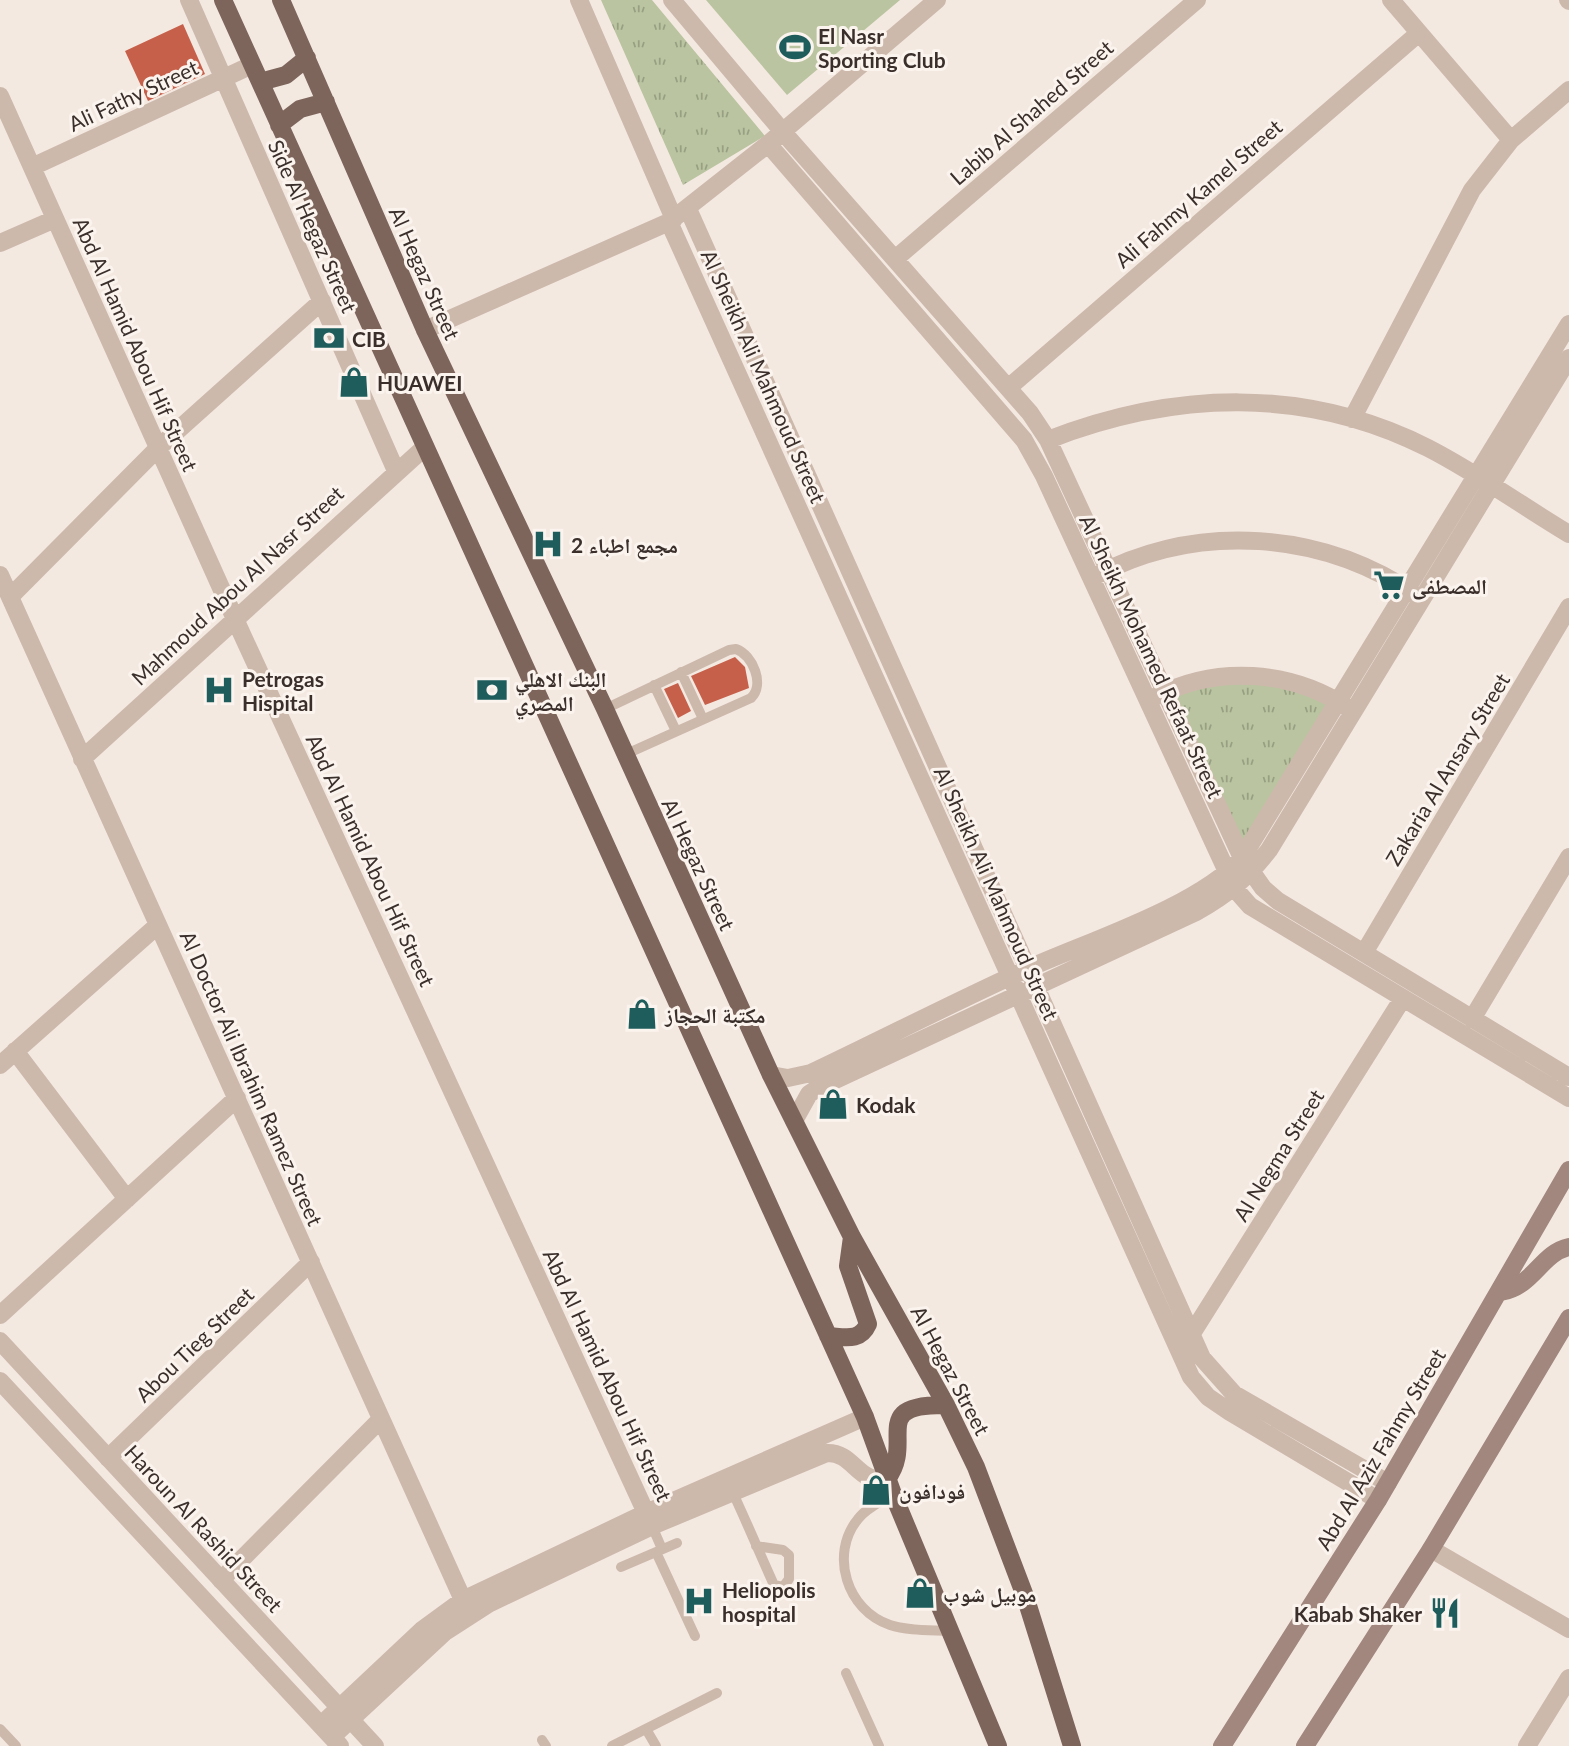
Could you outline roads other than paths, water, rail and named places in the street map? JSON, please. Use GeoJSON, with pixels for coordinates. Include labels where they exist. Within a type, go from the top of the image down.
{"type":"FeatureCollection","features":[{"type":"Feature","properties":{"kind":"main road"},"geometry":{"type":"LineString","coordinates":[[223,0],[865,1417],[890,1486],[998,1746]]}},
{"type":"Feature","properties":{"kind":"main road","name":"Al Hegaz Street"},"geometry":{"type":"LineString","coordinates":[[281,0],[425,330],[605,709],[771,1075],[852,1237],[946,1405],[1002,1531],[1072,1746]]}},
{"type":"Feature","properties":{"kind":"main road"},"geometry":{"type":"LineString","coordinates":[[256,74],[286,75],[307,58]]}},
{"type":"Feature","properties":{"kind":"main road"},"geometry":{"type":"LineString","coordinates":[[279,125],[300,109],[326,102]]}},
{"type":"Feature","properties":{"kind":"main road","name":"Abd Al Aziz Fahmy Street"},"geometry":{"type":"LineString","coordinates":[[1222,1746],[1378,1500],[1501,1292],[1569,1170]]}},
{"type":"Feature","properties":{"kind":"main road"},"geometry":{"type":"LineString","coordinates":[[828,1336],[855,1338],[864,1333],[868,1324],[848,1266],[852,1237]]}},
{"type":"Feature","properties":{"kind":"main road"},"geometry":{"type":"LineString","coordinates":[[1501,1292],[1523,1285],[1554,1253],[1569,1247]]}},
{"type":"Feature","properties":{"kind":"main road"},"geometry":{"type":"LineString","coordinates":[[1305,1746],[1431,1549],[1569,1318]]}},
{"type":"Feature","properties":{"kind":"main road"},"geometry":{"type":"LineString","coordinates":[[890,1486],[898,1428],[903,1414],[916,1405],[946,1405]]}},
{"type":"Feature","properties":{"kind":"street","name":"Side Al Hegaz Street"},"geometry":{"type":"LineString","coordinates":[[189,0],[396,471]]}},
{"type":"Feature","properties":{"kind":"street"},"geometry":{"type":"LineString","coordinates":[[579,0],[677,217]]}},
{"type":"Feature","properties":{"kind":"street","name":"Al Sheikh Mohamed Refaat Street"},"geometry":{"type":"LineString","coordinates":[[672,0],[783,132],[1030,413],[1048,440],[1247,866],[1278,901],[1569,1077]]}},
{"type":"Feature","properties":{"kind":"street"},"geometry":{"type":"LineString","coordinates":[[425,330],[677,217],[783,132],[937,0]]}},
{"type":"Feature","properties":{"kind":"street","name":"Labib Al Shahed Street"},"geometry":{"type":"LineString","coordinates":[[895,259],[1197,0]]}},
{"type":"Feature","properties":{"kind":"street"},"geometry":{"type":"LineString","coordinates":[[1391,0],[1511,140]]}},
{"type":"Feature","properties":{"kind":"street","name":"Ali Fahmy Kamel Street"},"geometry":{"type":"LineString","coordinates":[[1008,388],[1419,33]]}},
{"type":"Feature","properties":{"kind":"street","name":"Ali Fathy Street"},"geometry":{"type":"LineString","coordinates":[[32,167],[223,79],[256,74]]}},
{"type":"Feature","properties":{"kind":"street"},"geometry":{"type":"LineString","coordinates":[[1352,419],[1472,190],[1511,140],[1569,90]]}},
{"type":"Feature","properties":{"kind":"street","name":"Abd Al Hamid Abou Hif Street"},"geometry":{"type":"LineString","coordinates":[[0,96],[235,619],[649,1519]]}},
{"type":"Feature","properties":{"kind":"street","name":"Al Sheikh Mohamed Refaat Street"},"geometry":{"type":"LineString","coordinates":[[768,144],[1012,423],[1040,467],[1231,882],[1250,906],[1569,1098]]}},
{"type":"Feature","properties":{"kind":"street","name":"Al Sheikh Ali Mahmoud Street"},"geometry":{"type":"LineString","coordinates":[[677,217],[1031,977],[1202,1358],[1234,1394],[1388,1483]]}},
{"type":"Feature","properties":{"kind":"street","name":"Al Sheikh Ali Mahmoud Street"},"geometry":{"type":"LineString","coordinates":[[677,217],[1014,985],[1191,1377],[1208,1397],[1230,1412],[1378,1500]]}},
{"type":"Feature","properties":{"kind":"street"},"geometry":{"type":"LineString","coordinates":[[0,243],[55,219]]}},
{"type":"Feature","properties":{"kind":"street"},"geometry":{"type":"LineString","coordinates":[[10,597],[158,448],[322,301]]}},
{"type":"Feature","properties":{"kind":"street"},"geometry":{"type":"LineString","coordinates":[[771,1075],[788,1078],[811,1073],[1014,985],[1190,897],[1231,882],[1247,866],[1353,711],[1415,593],[1483,481],[1569,325]]}},
{"type":"Feature","properties":{"kind":"street"},"geometry":{"type":"LineString","coordinates":[[1483,481],[1569,358]]}},
{"type":"Feature","properties":{"kind":"street"},"geometry":{"type":"LineString","coordinates":[[1048,440],[1111,418],[1176,405],[1265,403],[1352,419],[1404,437],[1483,481],[1569,534]]}},
{"type":"Feature","properties":{"kind":"street","name":"Mahmoud Abou Al Nasr Street"},"geometry":{"type":"LineString","coordinates":[[82,759],[425,447]]}},
{"type":"Feature","properties":{"kind":"street"},"geometry":{"type":"LineString","coordinates":[[1091,578],[1108,569],[1162,550],[1208,541],[1277,542],[1345,558],[1415,593]]}},
{"type":"Feature","properties":{"kind":"street","name":"Al Doctor Ali Ibrahim Ramez Street"},"geometry":{"type":"LineString","coordinates":[[0,575],[463,1600]]}},
{"type":"Feature","properties":{"kind":"street"},"geometry":{"type":"LineString","coordinates":[[1247,866],[1338,701],[1415,593]]}},
{"type":"Feature","properties":{"kind":"street","name":"Zakaria Al Ansary Street"},"geometry":{"type":"LineString","coordinates":[[1364,953],[1569,607]]}},
{"type":"Feature","properties":{"kind":"street"},"geometry":{"type":"LineString","coordinates":[[1148,701],[1165,692],[1201,680],[1240,675],[1290,681],[1338,701],[1353,711]]}},
{"type":"Feature","properties":{"kind":"street"},"geometry":{"type":"LineString","coordinates":[[1472,1019],[1569,857]]}},
{"type":"Feature","properties":{"kind":"street"},"geometry":{"type":"LineString","coordinates":[[0,1065],[158,925]]}},
{"type":"Feature","properties":{"kind":"street"},"geometry":{"type":"LineString","coordinates":[[794,1121],[809,1094],[818,1088],[1014,985]]}},
{"type":"Feature","properties":{"kind":"street","name":"Al Negma Street"},"geometry":{"type":"LineString","coordinates":[[1191,1335],[1404,998]]}},
{"type":"Feature","properties":{"kind":"street"},"geometry":{"type":"LineString","coordinates":[[15,1051],[127,1199]]}},
{"type":"Feature","properties":{"kind":"street"},"geometry":{"type":"LineString","coordinates":[[0,1315],[237,1098]]}},
{"type":"Feature","properties":{"kind":"street","name":"Abou Tieg Street"},"geometry":{"type":"LineString","coordinates":[[108,1458],[311,1262]]}},
{"type":"Feature","properties":{"kind":"street","name":"Haroun Al Rashid Street"},"geometry":{"type":"LineString","coordinates":[[0,1340],[375,1746]]}},
{"type":"Feature","properties":{"kind":"street"},"geometry":{"type":"LineString","coordinates":[[0,1381],[332,1735],[345,1713],[422,1630],[463,1600],[649,1519],[865,1417]]}},
{"type":"Feature","properties":{"kind":"street"},"geometry":{"type":"LineString","coordinates":[[221,1580],[381,1419]]}},
{"type":"Feature","properties":{"kind":"street"},"geometry":{"type":"LineString","coordinates":[[345,1713],[467,1616],[649,1519],[733,1493],[827,1453],[844,1457],[864,1477],[890,1486]]}},
{"type":"Feature","properties":{"kind":"street"},"geometry":{"type":"LineString","coordinates":[[1431,1549],[1569,1629]]}},
{"type":"Feature","properties":{"kind":"street"},"geometry":{"type":"LineString","coordinates":[[1527,1746],[1569,1678]]}},
{"type":"Feature","properties":{"kind":"lane"},"geometry":{"type":"LineString","coordinates":[[605,709],[729,650],[736,649],[748,656],[758,680],[756,693],[624,755]]}},
{"type":"Feature","properties":{"kind":"lane"},"geometry":{"type":"LineString","coordinates":[[681,672],[703,719]]}},
{"type":"Feature","properties":{"kind":"lane"},"geometry":{"type":"LineString","coordinates":[[654,685],[676,731]]}},
{"type":"Feature","properties":{"kind":"lane"},"geometry":{"type":"LineString","coordinates":[[890,1486],[859,1517],[849,1533],[844,1551],[844,1570],[849,1589],[859,1605],[873,1617],[890,1625],[949,1631]]}},
{"type":"Feature","properties":{"kind":"lane"},"geometry":{"type":"LineString","coordinates":[[733,1493],[756,1546],[774,1585],[783,1587],[789,1579],[789,1555],[783,1550],[756,1546]]}},
{"type":"Feature","properties":{"kind":"lane"},"geometry":{"type":"LineString","coordinates":[[649,1519],[659,1551],[695,1636]]}},
{"type":"Feature","properties":{"kind":"lane"},"geometry":{"type":"LineString","coordinates":[[621,1567],[677,1543]]}},
{"type":"Feature","properties":{"kind":"lane"},"geometry":{"type":"LineString","coordinates":[[846,1673],[878,1746]]}},
{"type":"Feature","properties":{"kind":"lane"},"geometry":{"type":"LineString","coordinates":[[612,1746],[717,1692]]}},
{"type":"Feature","properties":{"kind":"lane"},"geometry":{"type":"LineString","coordinates":[[0,1729],[16,1746]]}},
{"type":"Feature","properties":{"kind":"lane"},"geometry":{"type":"LineString","coordinates":[[646,1729],[656,1746]]}},
{"type":"Feature","properties":{"kind":"place","name":"El Nasr Sporting Club"},"geometry":{"type":"Point","coordinates":[795,47]}},
{"type":"Feature","properties":{"kind":"place","name":"CIB"},"geometry":{"type":"Point","coordinates":[329,338]}},
{"type":"Feature","properties":{"kind":"place","name":"HUAWEI"},"geometry":{"type":"Point","coordinates":[354,382]}},
{"type":"Feature","properties":{"kind":"place","name":"مجمع اطباء 2"},"geometry":{"type":"Point","coordinates":[548,544]}},
{"type":"Feature","properties":{"kind":"place","name":"المصطفى"},"geometry":{"type":"Point","coordinates":[1389,585]}},
{"type":"Feature","properties":{"kind":"place","name":"Petrogas Hispital"},"geometry":{"type":"Point","coordinates":[219,690]}},
{"type":"Feature","properties":{"kind":"place","name":"البنك الاهلي المصري"},"geometry":{"type":"Point","coordinates":[492,690]}},
{"type":"Feature","properties":{"kind":"place","name":"مكتبة الحجاز"},"geometry":{"type":"Point","coordinates":[642,1014]}},
{"type":"Feature","properties":{"kind":"place","name":"Kodak"},"geometry":{"type":"Point","coordinates":[833,1104]}},
{"type":"Feature","properties":{"kind":"place","name":"فودافون"},"geometry":{"type":"Point","coordinates":[876,1490]}},
{"type":"Feature","properties":{"kind":"place","name":"موبيل شوب"},"geometry":{"type":"Point","coordinates":[920,1593]}},
{"type":"Feature","properties":{"kind":"place","name":"Heliopolis hospital"},"geometry":{"type":"Point","coordinates":[699,1601]}},
{"type":"Feature","properties":{"kind":"place","name":"Kabab Shaker"},"geometry":{"type":"Point","coordinates":[1445,1613]}}]}
